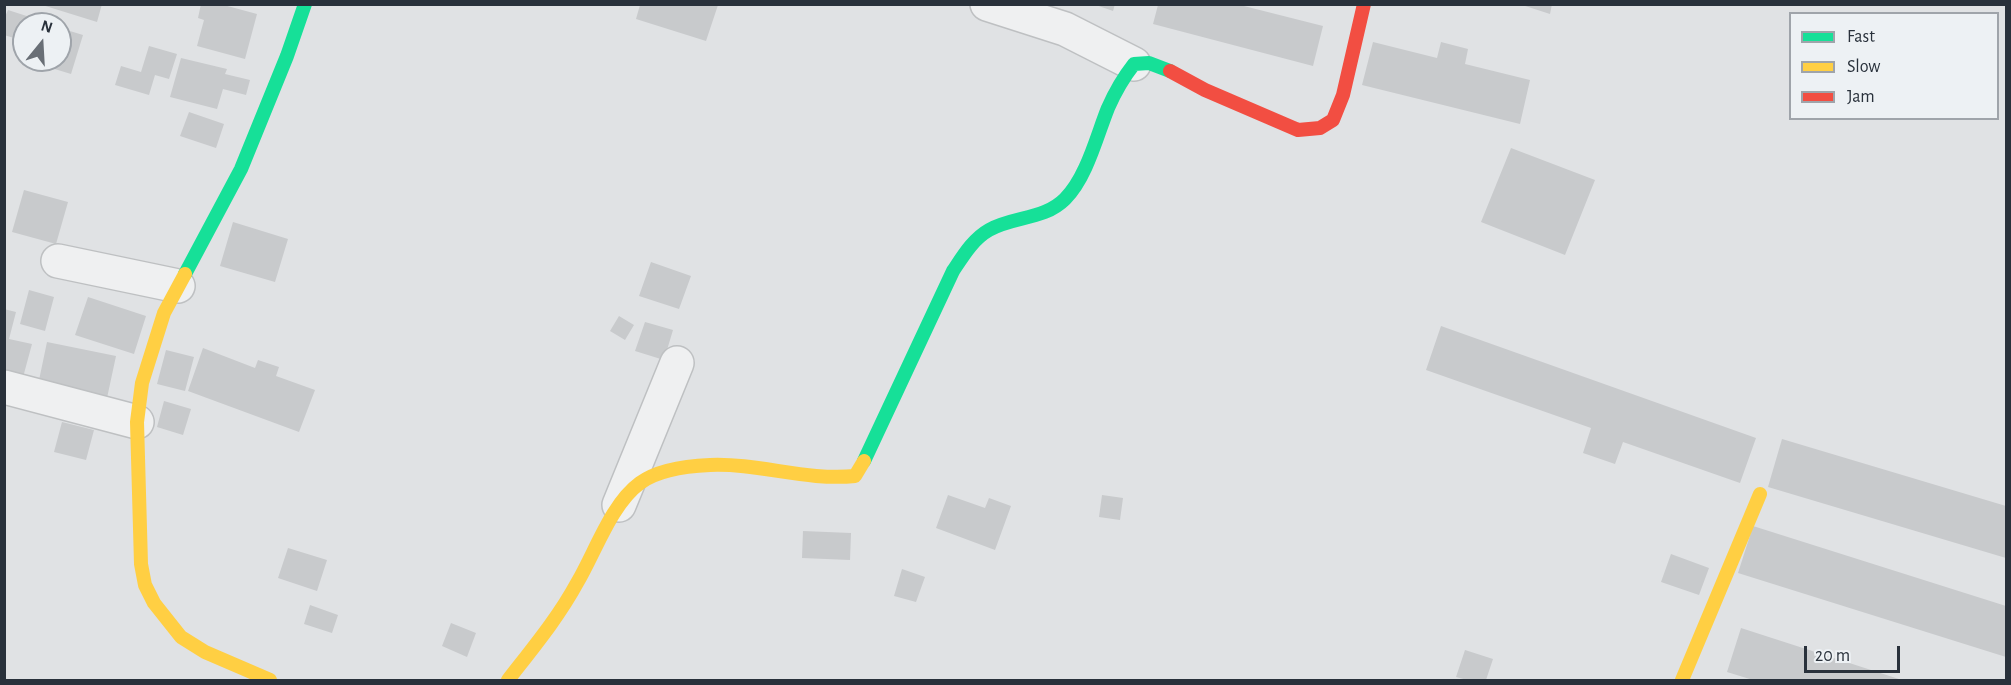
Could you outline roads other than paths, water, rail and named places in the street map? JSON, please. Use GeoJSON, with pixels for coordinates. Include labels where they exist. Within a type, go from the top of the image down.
{"type":"FeatureCollection","features":[{"type":"Feature","properties":{"kind":"street"},"geometry":{"type":"LineString","coordinates":[[270,681],[205,652],[181,637],[154,603],[145,585],[141,564],[137,422],[142,383],[164,313],[241,169],[287,56],[305,4]]}},
{"type":"Feature","properties":{"kind":"street"},"geometry":{"type":"LineString","coordinates":[[987,4],[1065,29],[1134,64],[1149,63],[1166,69],[1205,90],[1298,129],[1320,128],[1333,120],[1343,95],[1364,4]]}},
{"type":"Feature","properties":{"kind":"street"},"geometry":{"type":"LineString","coordinates":[[619,505],[639,484],[670,470],[711,464],[754,468],[809,478],[835,479],[855,476],[867,456],[953,271],[966,250],[983,234],[996,227],[1033,218],[1052,210],[1066,198],[1084,168],[1124,76],[1134,64]]}},
{"type":"Feature","properties":{"kind":"street"},"geometry":{"type":"LineString","coordinates":[[58,261],[178,286]]}},
{"type":"Feature","properties":{"kind":"street"},"geometry":{"type":"LineString","coordinates":[[508,681],[542,637],[577,585],[619,505],[676,363]]}},
{"type":"Feature","properties":{"kind":"street"},"geometry":{"type":"LineString","coordinates":[[4,387],[137,422]]}},
{"type":"Feature","properties":{"kind":"street"},"geometry":{"type":"LineString","coordinates":[[1682,681],[1760,494]]}}]}
